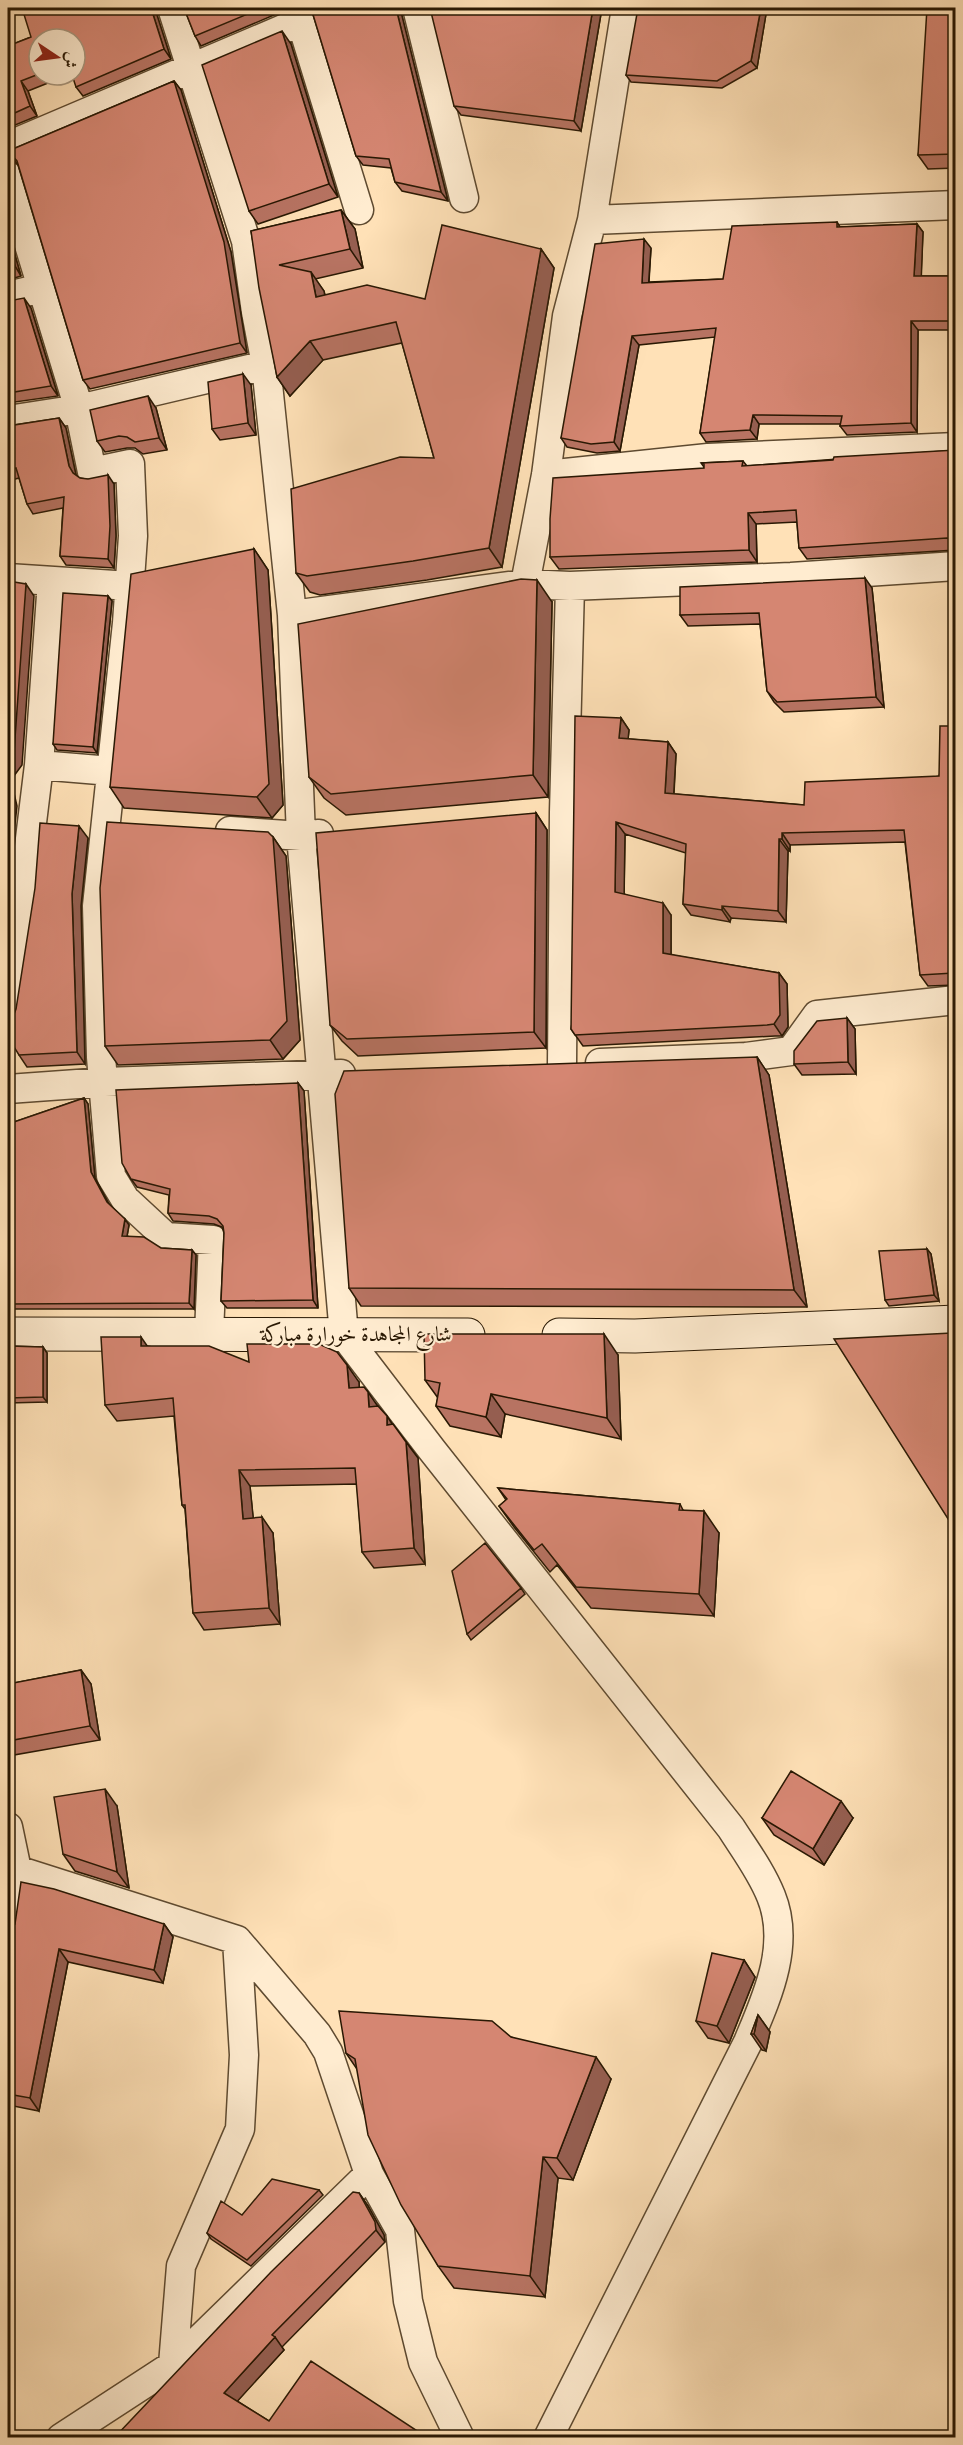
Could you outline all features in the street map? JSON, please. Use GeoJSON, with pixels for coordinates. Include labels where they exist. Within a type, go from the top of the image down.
{"type":"FeatureCollection","features":[{"type":"Feature","properties":{"kind":"street"},"geometry":{"type":"LineString","coordinates":[[172,8],[246,241],[266,365],[292,615],[301,836],[344,1335],[731,1828],[760,1872],[772,1898],[779,1928],[776,1962],[769,1993],[748,2042],[548,2438]]}},
{"type":"Feature","properties":{"kind":"street"},"geometry":{"type":"LineString","coordinates":[[417,8],[464,198]]}},
{"type":"Feature","properties":{"kind":"street"},"geometry":{"type":"LineString","coordinates":[[525,584],[546,476],[567,316],[592,220],[626,8]]}},
{"type":"Feature","properties":{"kind":"street"},"geometry":{"type":"LineString","coordinates":[[8,146],[191,68],[299,14],[359,210]]}},
{"type":"Feature","properties":{"kind":"street"},"geometry":{"type":"LineString","coordinates":[[8,176],[80,409],[92,472],[130,464],[133,536],[130,586],[111,771],[117,824],[97,906],[101,1057],[105,1082],[111,1176],[125,1199],[166,1237],[213,1240],[209,1333]]}},
{"type":"Feature","properties":{"kind":"street"},"geometry":{"type":"LineString","coordinates":[[592,220],[956,205]]}},
{"type":"Feature","properties":{"kind":"street"},"geometry":{"type":"LineString","coordinates":[[8,296],[42,288]]}},
{"type":"Feature","properties":{"kind":"street"},"geometry":{"type":"LineString","coordinates":[[8,420],[80,409],[266,365]]}},
{"type":"Feature","properties":{"kind":"street"},"geometry":{"type":"LineString","coordinates":[[546,476],[708,458],[956,447]]}},
{"type":"Feature","properties":{"kind":"street"},"geometry":{"type":"LineString","coordinates":[[292,615],[525,584],[570,586],[791,577],[956,566]]}},
{"type":"Feature","properties":{"kind":"street"},"geometry":{"type":"LineString","coordinates":[[8,578],[130,586]]}},
{"type":"Feature","properties":{"kind":"street"},"geometry":{"type":"LineString","coordinates":[[8,1019],[39,765],[52,581]]}},
{"type":"Feature","properties":{"kind":"street"},"geometry":{"type":"LineString","coordinates":[[570,586],[552,813],[551,1066],[746,1057],[790,1051],[817,1015],[956,1000]]}},
{"type":"Feature","properties":{"kind":"street"},"geometry":{"type":"LineString","coordinates":[[39,765],[111,771]]}},
{"type":"Feature","properties":{"kind":"street"},"geometry":{"type":"LineString","coordinates":[[209,830],[301,836],[349,831]]}},
{"type":"Feature","properties":{"kind":"street"},"geometry":{"type":"LineString","coordinates":[[8,1089],[105,1082],[367,1073]]}},
{"type":"Feature","properties":{"kind":"street"},"geometry":{"type":"LineString","coordinates":[[531,1335],[635,1336],[956,1322]]}},
{"type":"Feature","properties":{"kind":"street","name":"شارع المجاهدة خورارة مباركة"},"geometry":{"type":"LineString","coordinates":[[8,1334],[495,1335]]}},
{"type":"Feature","properties":{"kind":"street"},"geometry":{"type":"LineString","coordinates":[[8,1827],[16,1870],[8,1935]]}},
{"type":"Feature","properties":{"kind":"street"},"geometry":{"type":"LineString","coordinates":[[16,1870],[237,1940],[317,2034],[328,2052],[369,2174],[400,2230],[408,2301],[423,2362],[460,2438]]}},
{"type":"Feature","properties":{"kind":"street"},"geometry":{"type":"LineString","coordinates":[[173,2365],[182,2266],[240,2129],[244,2055],[237,1940]]}},
{"type":"Feature","properties":{"kind":"street"},"geometry":{"type":"LineString","coordinates":[[61,2438],[173,2365],[369,2174]]}},
{"type":"Feature","properties":{"kind":"building"},"geometry":{"type":"Polygon","coordinates":[[[22,8],[151,8],[164,49],[87,82],[87,27],[28,27],[22,8]]]}},
{"type":"Feature","properties":{"kind":"building"},"geometry":{"type":"Polygon","coordinates":[[[184,8],[262,8],[195,36],[184,8]]]}},
{"type":"Feature","properties":{"kind":"building"},"geometry":{"type":"Polygon","coordinates":[[[311,8],[396,8],[441,192],[395,182],[389,159],[356,156],[311,8]]]}},
{"type":"Feature","properties":{"kind":"building"},"geometry":{"type":"Polygon","coordinates":[[[430,8],[593,8],[574,121],[454,106],[430,8]]]}},
{"type":"Feature","properties":{"kind":"building"},"geometry":{"type":"Polygon","coordinates":[[[638,8],[761,8],[751,61],[717,81],[626,75],[638,8]]]}},
{"type":"Feature","properties":{"kind":"building"},"geometry":{"type":"Polygon","coordinates":[[[927,8],[956,8],[956,154],[918,155],[927,8]]]}},
{"type":"Feature","properties":{"kind":"building"},"geometry":{"type":"Polygon","coordinates":[[[282,31],[329,184],[249,211],[202,65],[282,31]]]}},
{"type":"Feature","properties":{"kind":"building"},"geometry":{"type":"Polygon","coordinates":[[[27,39],[27,79],[21,81],[30,106],[8,116],[8,46],[27,39]]]}},
{"type":"Feature","properties":{"kind":"building"},"geometry":{"type":"Polygon","coordinates":[[[174,81],[224,242],[240,343],[83,380],[17,161],[8,151],[174,81]]]}},
{"type":"Feature","properties":{"kind":"building"},"geometry":{"type":"Polygon","coordinates":[[[341,210],[350,249],[279,265],[311,272],[316,297],[367,285],[425,299],[442,225],[541,249],[489,548],[307,576],[296,573],[291,489],[400,457],[434,458],[396,322],[310,341],[277,377],[259,288],[251,231],[341,210]]]}},
{"type":"Feature","properties":{"kind":"building"},"geometry":{"type":"Polygon","coordinates":[[[837,222],[837,227],[917,224],[914,276],[956,276],[956,321],[911,321],[911,423],[840,426],[842,416],[753,415],[750,430],[700,433],[716,328],[632,336],[614,442],[591,444],[561,438],[595,244],[644,239],[642,283],[723,279],[732,226],[837,222]]]}},
{"type":"Feature","properties":{"kind":"building"},"geometry":{"type":"Polygon","coordinates":[[[8,243],[15,266],[8,269],[8,243]]]}},
{"type":"Feature","properties":{"kind":"building"},"geometry":{"type":"Polygon","coordinates":[[[24,298],[51,386],[8,393],[8,301],[24,298]]]}},
{"type":"Feature","properties":{"kind":"building"},"geometry":{"type":"Polygon","coordinates":[[[243,374],[248,423],[212,429],[208,382],[243,374]]]}},
{"type":"Feature","properties":{"kind":"building"},"geometry":{"type":"Polygon","coordinates":[[[148,396],[159,438],[135,442],[127,437],[119,436],[97,441],[90,410],[148,396]]]}},
{"type":"Feature","properties":{"kind":"building"},"geometry":{"type":"Polygon","coordinates":[[[59,418],[69,466],[73,473],[80,478],[88,479],[108,475],[110,526],[108,559],[60,556],[64,497],[27,504],[16,468],[8,470],[8,426],[59,418]]]}},
{"type":"Feature","properties":{"kind":"building"},"geometry":{"type":"Polygon","coordinates":[[[956,450],[956,541],[947,538],[799,548],[796,510],[748,513],[749,550],[550,557],[553,478],[704,468],[704,463],[701,463],[743,461],[742,466],[833,460],[834,457],[956,450]]]}},
{"type":"Feature","properties":{"kind":"building"},"geometry":{"type":"Polygon","coordinates":[[[254,549],[269,784],[257,797],[110,787],[131,574],[254,549]]]}},
{"type":"Feature","properties":{"kind":"building"},"geometry":{"type":"Polygon","coordinates":[[[865,578],[876,697],[777,702],[767,691],[759,613],[680,615],[680,587],[865,578]]]}},
{"type":"Feature","properties":{"kind":"building"},"geometry":{"type":"Polygon","coordinates":[[[521,579],[537,580],[533,775],[331,794],[309,777],[298,624],[521,579]]]}},
{"type":"Feature","properties":{"kind":"building"},"geometry":{"type":"Polygon","coordinates":[[[8,581],[26,584],[14,752],[8,761],[8,581]]]}},
{"type":"Feature","properties":{"kind":"building"},"geometry":{"type":"Polygon","coordinates":[[[63,593],[108,596],[93,747],[53,744],[63,593]]]}},
{"type":"Feature","properties":{"kind":"building"},"geometry":{"type":"Polygon","coordinates":[[[575,716],[621,718],[619,738],[668,742],[665,793],[804,805],[805,782],[939,776],[940,726],[956,726],[956,974],[920,975],[904,830],[782,833],[782,839],[779,839],[778,911],[722,906],[722,910],[683,904],[686,844],[616,822],[615,892],[663,903],[663,953],[779,973],[780,1015],[774,1024],[767,1025],[575,1035],[571,1029],[575,716]]]}},
{"type":"Feature","properties":{"kind":"building"},"geometry":{"type":"Polygon","coordinates":[[[536,813],[534,1032],[347,1039],[330,1025],[316,833],[536,813]]]}},
{"type":"Feature","properties":{"kind":"building"},"geometry":{"type":"Polygon","coordinates":[[[107,822],[268,832],[273,837],[287,1021],[270,1040],[105,1046],[100,888],[107,822]]]}},
{"type":"Feature","properties":{"kind":"building"},"geometry":{"type":"Polygon","coordinates":[[[40,823],[79,826],[72,894],[77,1052],[19,1055],[9,1039],[14,1023],[11,1022],[16,1009],[35,888],[40,823]]]}},
{"type":"Feature","properties":{"kind":"building"},"geometry":{"type":"Polygon","coordinates":[[[847,1018],[848,1062],[794,1064],[794,1051],[817,1021],[847,1018]]]}},
{"type":"Feature","properties":{"kind":"building"},"geometry":{"type":"Polygon","coordinates":[[[757,1057],[794,1290],[349,1288],[335,1094],[344,1071],[757,1057]]]}},
{"type":"Feature","properties":{"kind":"building"},"geometry":{"type":"Polygon","coordinates":[[[298,1083],[313,1300],[221,1301],[223,1226],[217,1219],[209,1216],[168,1213],[170,1189],[131,1179],[122,1163],[116,1090],[298,1083]]]}},
{"type":"Feature","properties":{"kind":"building"},"geometry":{"type":"Polygon","coordinates":[[[84,1098],[91,1172],[107,1202],[125,1219],[122,1236],[144,1237],[161,1248],[192,1250],[189,1303],[8,1304],[8,1124],[84,1098]]]}},
{"type":"Feature","properties":{"kind":"building"},"geometry":{"type":"Polygon","coordinates":[[[927,1249],[934,1295],[885,1300],[879,1251],[927,1249]]]}},
{"type":"Feature","properties":{"kind":"building"},"geometry":{"type":"Polygon","coordinates":[[[956,1332],[956,1521],[950,1522],[834,1339],[956,1332]]]}},
{"type":"Feature","properties":{"kind":"building"},"geometry":{"type":"Polygon","coordinates":[[[424,1334],[604,1334],[607,1418],[491,1394],[486,1417],[436,1406],[440,1383],[425,1380],[424,1334]]]}},
{"type":"Feature","properties":{"kind":"building"},"geometry":{"type":"Polygon","coordinates":[[[101,1337],[141,1337],[141,1346],[209,1346],[249,1362],[247,1344],[319,1344],[337,1352],[347,1365],[349,1388],[364,1387],[368,1392],[369,1407],[378,1406],[387,1416],[387,1425],[393,1424],[406,1442],[414,1548],[362,1552],[355,1468],[239,1470],[243,1519],[262,1517],[269,1608],[193,1613],[185,1505],[182,1505],[173,1398],[105,1405],[101,1337]]]}},
{"type":"Feature","properties":{"kind":"building"},"geometry":{"type":"Polygon","coordinates":[[[8,1346],[43,1347],[43,1397],[8,1398],[8,1346]]]}},
{"type":"Feature","properties":{"kind":"building"},"geometry":{"type":"Polygon","coordinates":[[[498,1488],[680,1504],[679,1510],[704,1511],[699,1594],[576,1587],[542,1544],[534,1550],[499,1506],[507,1499],[498,1488]]]}},
{"type":"Feature","properties":{"kind":"building"},"geometry":{"type":"Polygon","coordinates":[[[485,1543],[521,1588],[467,1634],[452,1571],[485,1543]]]}},
{"type":"Feature","properties":{"kind":"building"},"geometry":{"type":"Polygon","coordinates":[[[81,1670],[90,1726],[8,1741],[8,1684],[81,1670]]]}},
{"type":"Feature","properties":{"kind":"building"},"geometry":{"type":"Polygon","coordinates":[[[791,1771],[841,1801],[813,1849],[762,1818],[791,1771]]]}},
{"type":"Feature","properties":{"kind":"building"},"geometry":{"type":"Polygon","coordinates":[[[105,1789],[117,1872],[63,1854],[54,1797],[105,1789]]]}},
{"type":"Feature","properties":{"kind":"building"},"geometry":{"type":"Polygon","coordinates":[[[21,1882],[54,1889],[164,1924],[154,1970],[59,1949],[30,2098],[8,2094],[8,1945],[9,1934],[15,1924],[21,1882]]]}},
{"type":"Feature","properties":{"kind":"building"},"geometry":{"type":"Polygon","coordinates":[[[712,1953],[744,1960],[717,2026],[696,2021],[712,1953]]]}},
{"type":"Feature","properties":{"kind":"building"},"geometry":{"type":"Polygon","coordinates":[[[339,2011],[492,2021],[511,2037],[596,2057],[557,2158],[543,2157],[530,2276],[438,2266],[401,2205],[368,2135],[355,2059],[346,2053],[339,2011]]]}},
{"type":"Feature","properties":{"kind":"building"},"geometry":{"type":"Polygon","coordinates":[[[758,2015],[754,2034],[751,2034],[758,2015]]]}},
{"type":"Feature","properties":{"kind":"building"},"geometry":{"type":"Polygon","coordinates":[[[272,2179],[319,2190],[247,2260],[207,2233],[221,2201],[242,2215],[272,2179]]]}},
{"type":"Feature","properties":{"kind":"building"},"geometry":{"type":"Polygon","coordinates":[[[353,2192],[359,2193],[375,2222],[376,2230],[272,2335],[275,2337],[224,2393],[269,2421],[311,2361],[428,2438],[114,2438],[271,2272],[353,2192]]]}}]}
